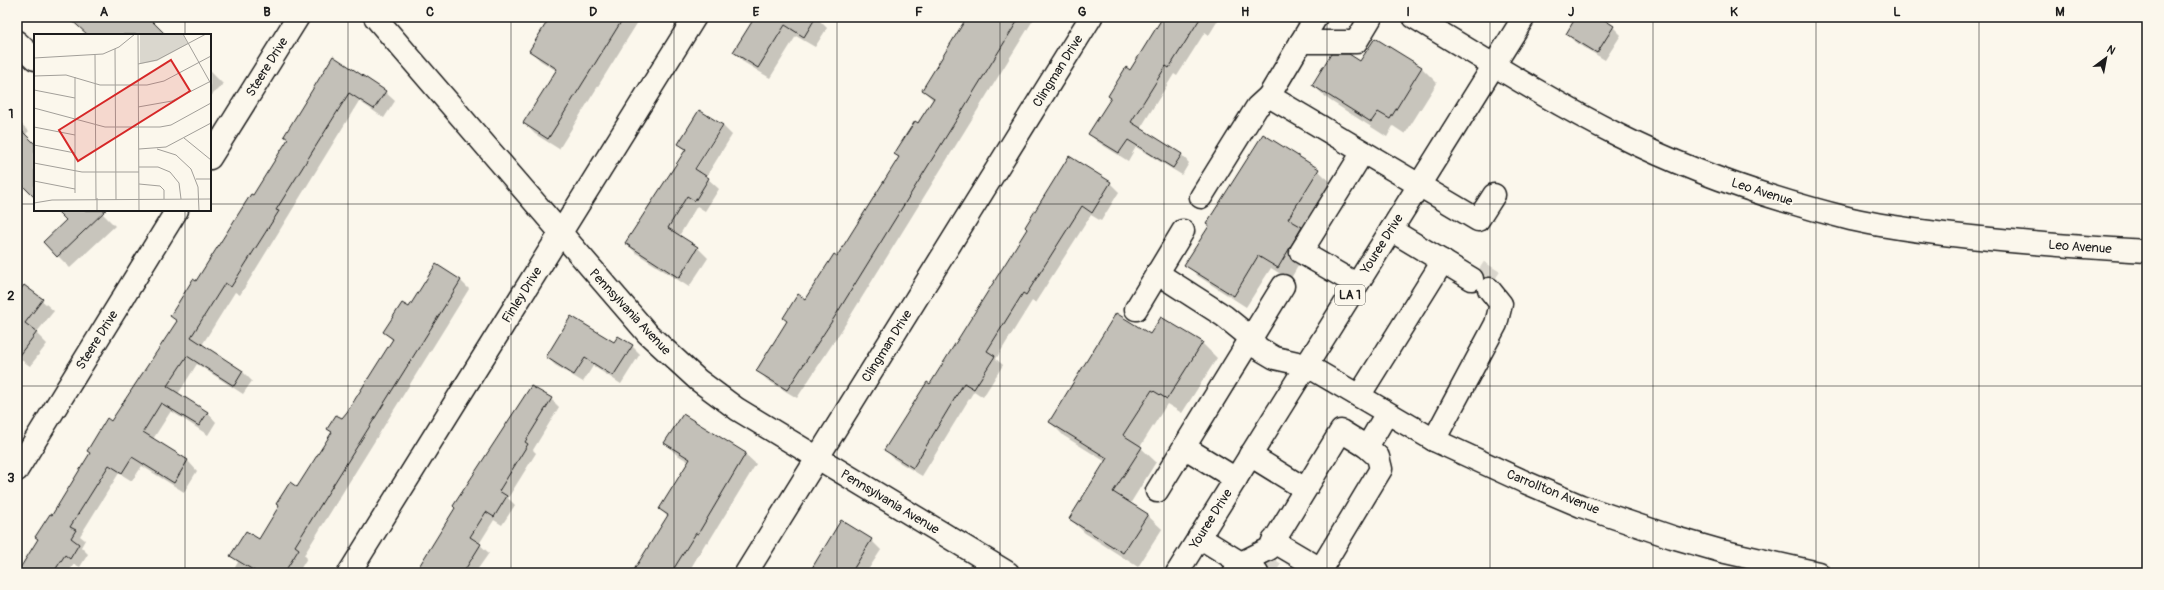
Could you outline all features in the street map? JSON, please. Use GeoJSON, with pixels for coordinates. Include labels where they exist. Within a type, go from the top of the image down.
{"type":"FeatureCollection","features":[{"type":"Feature","properties":{"kind":"street","name":"Steere Drive"},"geometry":{"type":"LineString","coordinates":[[211,156],[298,17]]}},
{"type":"Feature","properties":{"kind":"street","name":"Pennsylvania Avenue"},"geometry":{"type":"LineString","coordinates":[[374,17],[560,234],[648,334],[668,354],[737,409],[1008,573]]}},
{"type":"Feature","properties":{"kind":"street","name":"Finley Drive"},"geometry":{"type":"LineString","coordinates":[[349,573],[695,17]]}},
{"type":"Feature","properties":{"kind":"street","name":"Clingman Drive"},"geometry":{"type":"LineString","coordinates":[[746,573],[1091,17]]}},
{"type":"Feature","properties":{"kind":"street"},"geometry":{"type":"LineString","coordinates":[[1201,197],[1257,107],[1269,96],[1316,17]]}},
{"type":"Feature","properties":{"kind":"street"},"geometry":{"type":"LineString","coordinates":[[1301,42],[1356,42],[1371,17]]}},
{"type":"Feature","properties":{"kind":"street","name":"Leo Avenue"},"geometry":{"type":"LineString","coordinates":[[1414,17],[1565,108],[1619,136],[1694,169],[1778,198],[1851,219],[1888,227],[2004,241],[2147,251]]}},
{"type":"Feature","properties":{"kind":"street","name":"Youree Drive"},"geometry":{"type":"LineString","coordinates":[[1177,573],[1524,17]]}},
{"type":"Feature","properties":{"kind":"street"},"geometry":{"type":"LineString","coordinates":[[17,42],[34,58]]}},
{"type":"Feature","properties":{"kind":"street"},"geometry":{"type":"LineString","coordinates":[[1269,96],[1478,220],[1494,195]]}},
{"type":"Feature","properties":{"kind":"street"},"geometry":{"type":"LineString","coordinates":[[1356,284],[1301,252],[1363,152]]}},
{"type":"Feature","properties":{"kind":"street","name":"Steere Drive"},"geometry":{"type":"LineString","coordinates":[[17,470],[23,446],[176,211]]}},
{"type":"Feature","properties":{"kind":"street"},"geometry":{"type":"LineString","coordinates":[[1391,230],[1476,278],[1502,304],[1496,324],[1434,440]]}},
{"type":"Feature","properties":{"kind":"street"},"geometry":{"type":"LineString","coordinates":[[1136,309],[1184,231]]}},
{"type":"Feature","properties":{"kind":"street","name":"Carrollton Avenue"},"geometry":{"type":"LineString","coordinates":[[1157,273],[1224,316],[1251,338],[1258,348],[1275,358],[1306,365],[1434,440],[1580,506],[1672,537],[1818,573]]}},
{"type":"Feature","properties":{"kind":"street"},"geometry":{"type":"LineString","coordinates":[[1359,396],[1476,278]]}},
{"type":"Feature","properties":{"kind":"street"},"geometry":{"type":"LineString","coordinates":[[1157,491],[1283,286]]}},
{"type":"Feature","properties":{"kind":"street"},"geometry":{"type":"LineString","coordinates":[[1367,447],[1387,413]]}},
{"type":"Feature","properties":{"kind":"street"},"geometry":{"type":"LineString","coordinates":[[1199,537],[1249,569],[1268,549],[1341,431],[1367,447],[1378,457],[1381,469],[1322,567],[1312,564],[1273,541]]}},
{"type":"Feature","properties":{"kind":"street"},"geometry":{"type":"LineString","coordinates":[[1184,447],[1236,479]]}},
{"type":"Feature","properties":{"kind":"street"},"geometry":{"type":"LineString","coordinates":[[1250,455],[1306,489]]}},
{"type":"Feature","properties":{"kind":"building"},"geometry":{"type":"Polygon","coordinates":[[[68,17],[148,17],[165,34],[87,34],[68,17]]]}},
{"type":"Feature","properties":{"kind":"building"},"geometry":{"type":"Polygon","coordinates":[[[550,17],[624,17],[548,139],[523,123],[557,69],[529,51],[550,17]]]}},
{"type":"Feature","properties":{"kind":"building"},"geometry":{"type":"Polygon","coordinates":[[[755,17],[816,17],[804,37],[785,25],[758,68],[733,52],[755,17]]]}},
{"type":"Feature","properties":{"kind":"building"},"geometry":{"type":"Polygon","coordinates":[[[967,17],[1020,17],[834,318],[787,390],[756,371],[787,321],[783,318],[798,294],[805,299],[834,254],[837,256],[899,157],[894,154],[915,121],[918,123],[934,98],[922,90],[967,17]]]}},
{"type":"Feature","properties":{"kind":"building"},"geometry":{"type":"Polygon","coordinates":[[[1163,17],[1201,17],[1169,68],[1166,66],[1131,122],[1182,154],[1173,168],[1128,140],[1119,153],[1088,134],[1111,98],[1108,96],[1126,67],[1130,70],[1163,17]]]}},
{"type":"Feature","properties":{"kind":"building"},"geometry":{"type":"Polygon","coordinates":[[[1576,17],[1600,17],[1614,26],[1597,53],[1566,34],[1576,17]]]}},
{"type":"Feature","properties":{"kind":"building"},"geometry":{"type":"Polygon","coordinates":[[[1375,38],[1422,67],[1390,119],[1378,112],[1371,122],[1312,85],[1331,54],[1349,54],[1360,61],[1375,38]]]}},
{"type":"Feature","properties":{"kind":"building"},"geometry":{"type":"Polygon","coordinates":[[[333,56],[386,91],[374,109],[349,93],[276,210],[279,211],[231,287],[225,283],[191,337],[243,371],[234,386],[187,356],[167,386],[208,412],[199,426],[161,403],[143,432],[188,460],[174,483],[132,457],[122,473],[109,465],[70,527],[76,530],[71,538],[79,544],[70,559],[65,555],[53,573],[17,573],[38,539],[35,537],[50,514],[52,515],[90,453],[87,451],[107,418],[111,421],[177,321],[170,316],[193,279],[196,281],[251,194],[253,195],[288,139],[284,136],[333,56]]]}},
{"type":"Feature","properties":{"kind":"building"},"geometry":{"type":"Polygon","coordinates":[[[699,110],[723,125],[695,169],[709,178],[695,201],[687,196],[668,228],[698,247],[679,278],[625,243],[686,149],[678,144],[699,110]]]}},
{"type":"Feature","properties":{"kind":"building"},"geometry":{"type":"Polygon","coordinates":[[[17,126],[34,143],[34,197],[17,180],[17,126]]]}},
{"type":"Feature","properties":{"kind":"building"},"geometry":{"type":"Polygon","coordinates":[[[1263,134],[1319,169],[1288,219],[1302,227],[1278,268],[1258,256],[1234,296],[1184,265],[1209,226],[1206,224],[1263,134]]]}},
{"type":"Feature","properties":{"kind":"building"},"geometry":{"type":"Polygon","coordinates":[[[1069,156],[1111,182],[1092,213],[1082,206],[1026,295],[1023,293],[987,351],[995,356],[974,389],[964,383],[913,468],[884,450],[927,382],[930,384],[1027,229],[1025,227],[1069,156]]]}},
{"type":"Feature","properties":{"kind":"building"},"geometry":{"type":"Polygon","coordinates":[[[57,211],[105,211],[57,257],[43,242],[66,220],[57,211]]]}},
{"type":"Feature","properties":{"kind":"building"},"geometry":{"type":"Polygon","coordinates":[[[436,264],[461,280],[295,546],[299,549],[284,573],[258,573],[230,556],[246,531],[259,539],[279,506],[276,504],[290,482],[297,487],[332,432],[327,429],[336,415],[342,418],[347,412],[393,339],[383,332],[402,303],[409,307],[436,264]]]}},
{"type":"Feature","properties":{"kind":"building"},"geometry":{"type":"Polygon","coordinates":[[[24,285],[43,299],[25,323],[37,332],[17,358],[17,294],[24,285]]]}},
{"type":"Feature","properties":{"kind":"building"},"geometry":{"type":"Polygon","coordinates":[[[1116,313],[1150,334],[1161,317],[1203,342],[1167,399],[1152,390],[1123,435],[1142,447],[1113,492],[1148,514],[1123,553],[1069,519],[1107,458],[1049,422],[1116,313]]]}},
{"type":"Feature","properties":{"kind":"building"},"geometry":{"type":"Polygon","coordinates":[[[571,316],[614,342],[618,336],[633,345],[613,376],[585,358],[574,375],[546,357],[571,316]]]}},
{"type":"Feature","properties":{"kind":"building"},"geometry":{"type":"Polygon","coordinates":[[[531,386],[552,398],[525,442],[528,444],[499,491],[507,496],[494,517],[486,512],[470,537],[481,544],[463,573],[415,573],[455,508],[453,506],[531,386]]]}},
{"type":"Feature","properties":{"kind":"building"},"geometry":{"type":"Polygon","coordinates":[[[683,414],[746,453],[698,534],[696,533],[671,573],[632,573],[668,515],[659,509],[690,459],[664,443],[683,414]]]}},
{"type":"Feature","properties":{"kind":"building"},"geometry":{"type":"Polygon","coordinates":[[[841,520],[872,539],[851,573],[809,573],[841,520]]]}},
{"type":"Feature","properties":{"kind":"tunnel"},"geometry":{"type":"LineString","coordinates":[[1478,271],[1494,281]]}},
{"type":"Feature","properties":{"kind":"tunnel"},"geometry":{"type":"LineString","coordinates":[[1263,565],[1275,573]]}}]}
